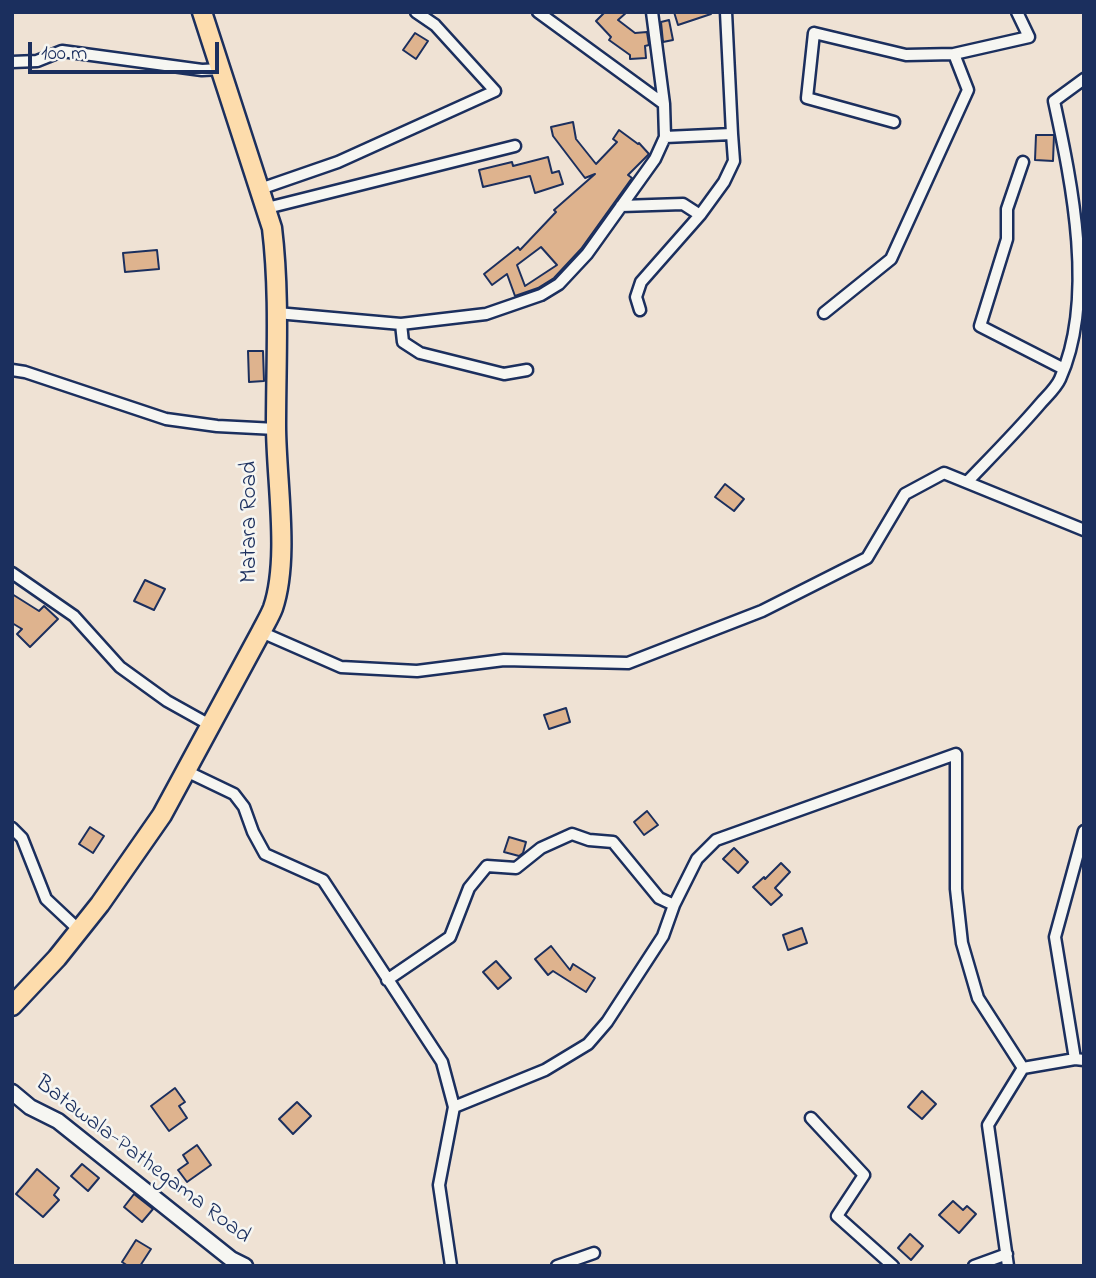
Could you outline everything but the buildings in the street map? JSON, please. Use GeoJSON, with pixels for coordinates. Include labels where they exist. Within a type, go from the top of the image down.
{"type":"FeatureCollection","features":[{"type":"Feature","properties":{"kind":"highway","name":"Matara Road"},"geometry":{"type":"LineString","coordinates":[[12,1006],[79,930],[162,815],[261,632],[273,607],[278,581],[280,554],[276,429],[277,313],[276,260],[272,228],[202,12]]}},
{"type":"Feature","properties":{"kind":"main road","name":"Batawala-Pathegama Road"},"geometry":{"type":"LineString","coordinates":[[12,1091],[30,1107],[58,1121],[231,1259],[245,1266]]}},
{"type":"Feature","properties":{"kind":"street"},"geometry":{"type":"LineString","coordinates":[[260,188],[338,162],[495,91],[435,26],[416,12]]}},
{"type":"Feature","properties":{"kind":"street"},"geometry":{"type":"LineString","coordinates":[[538,12],[664,104]]}},
{"type":"Feature","properties":{"kind":"street"},"geometry":{"type":"LineString","coordinates":[[277,313],[401,324],[486,314],[541,295],[559,284],[587,254],[655,159],[665,137],[664,104],[652,12]]}},
{"type":"Feature","properties":{"kind":"street"},"geometry":{"type":"LineString","coordinates":[[640,310],[636,298],[641,282],[700,215],[724,182],[734,161],[726,12]]}},
{"type":"Feature","properties":{"kind":"street"},"geometry":{"type":"LineString","coordinates":[[894,122],[807,98],[814,33],[906,55],[954,54],[1029,37],[1017,12]]}},
{"type":"Feature","properties":{"kind":"street"},"geometry":{"type":"LineString","coordinates":[[12,62],[37,61],[62,51],[202,70],[220,69]]}},
{"type":"Feature","properties":{"kind":"street"},"geometry":{"type":"LineString","coordinates":[[824,313],[891,259],[968,90],[954,54]]}},
{"type":"Feature","properties":{"kind":"street"},"geometry":{"type":"LineString","coordinates":[[967,482],[1011,437],[1059,381],[1072,345],[1079,306],[1078,249],[1072,184],[1054,101],[1084,79]]}},
{"type":"Feature","properties":{"kind":"street"},"geometry":{"type":"LineString","coordinates":[[665,137],[732,134]]}},
{"type":"Feature","properties":{"kind":"street"},"geometry":{"type":"LineString","coordinates":[[267,208],[515,146]]}},
{"type":"Feature","properties":{"kind":"street"},"geometry":{"type":"LineString","coordinates":[[1023,162],[1007,209],[1007,239],[980,326],[1064,369]]}},
{"type":"Feature","properties":{"kind":"street"},"geometry":{"type":"LineString","coordinates":[[621,206],[682,204],[700,215]]}},
{"type":"Feature","properties":{"kind":"street"},"geometry":{"type":"LineString","coordinates":[[401,324],[403,342],[420,353],[504,374],[527,370]]}},
{"type":"Feature","properties":{"kind":"street"},"geometry":{"type":"LineString","coordinates":[[12,370],[166,419],[217,426],[276,429]]}},
{"type":"Feature","properties":{"kind":"street"},"geometry":{"type":"LineString","coordinates":[[261,632],[341,667],[417,671],[504,660],[628,663],[762,611],[867,558],[905,494],[944,473],[1084,530]]}},
{"type":"Feature","properties":{"kind":"street"},"geometry":{"type":"LineString","coordinates":[[12,573],[74,616],[120,667],[167,701],[210,725]]}},
{"type":"Feature","properties":{"kind":"street"},"geometry":{"type":"LineString","coordinates":[[453,1107],[545,1070],[588,1044],[607,1022],[663,936],[674,905],[697,859],[716,840],[956,754],[956,888],[962,943],[978,998],[1023,1068]]}},
{"type":"Feature","properties":{"kind":"street"},"geometry":{"type":"LineString","coordinates":[[186,771],[234,794],[244,807],[265,854],[323,880],[442,1062],[453,1107],[439,1185],[451,1266]]}},
{"type":"Feature","properties":{"kind":"street"},"geometry":{"type":"LineString","coordinates":[[12,828],[22,838],[46,899],[79,930]]}},
{"type":"Feature","properties":{"kind":"street"},"geometry":{"type":"LineString","coordinates":[[1008,1266],[988,1125],[1023,1068],[1079,1059],[1055,936],[1084,831]]}},
{"type":"Feature","properties":{"kind":"street"},"geometry":{"type":"LineString","coordinates":[[387,980],[450,937],[469,888],[487,866],[516,868],[541,848],[572,834],[589,840],[613,842],[659,898],[674,905]]}},
{"type":"Feature","properties":{"kind":"street"},"geometry":{"type":"LineString","coordinates":[[811,1118],[864,1175],[837,1216],[893,1266]]}},
{"type":"Feature","properties":{"kind":"street"},"geometry":{"type":"LineString","coordinates":[[557,1266],[594,1253]]}},
{"type":"Feature","properties":{"kind":"street"},"geometry":{"type":"LineString","coordinates":[[974,1266],[1007,1254]]}}]}
